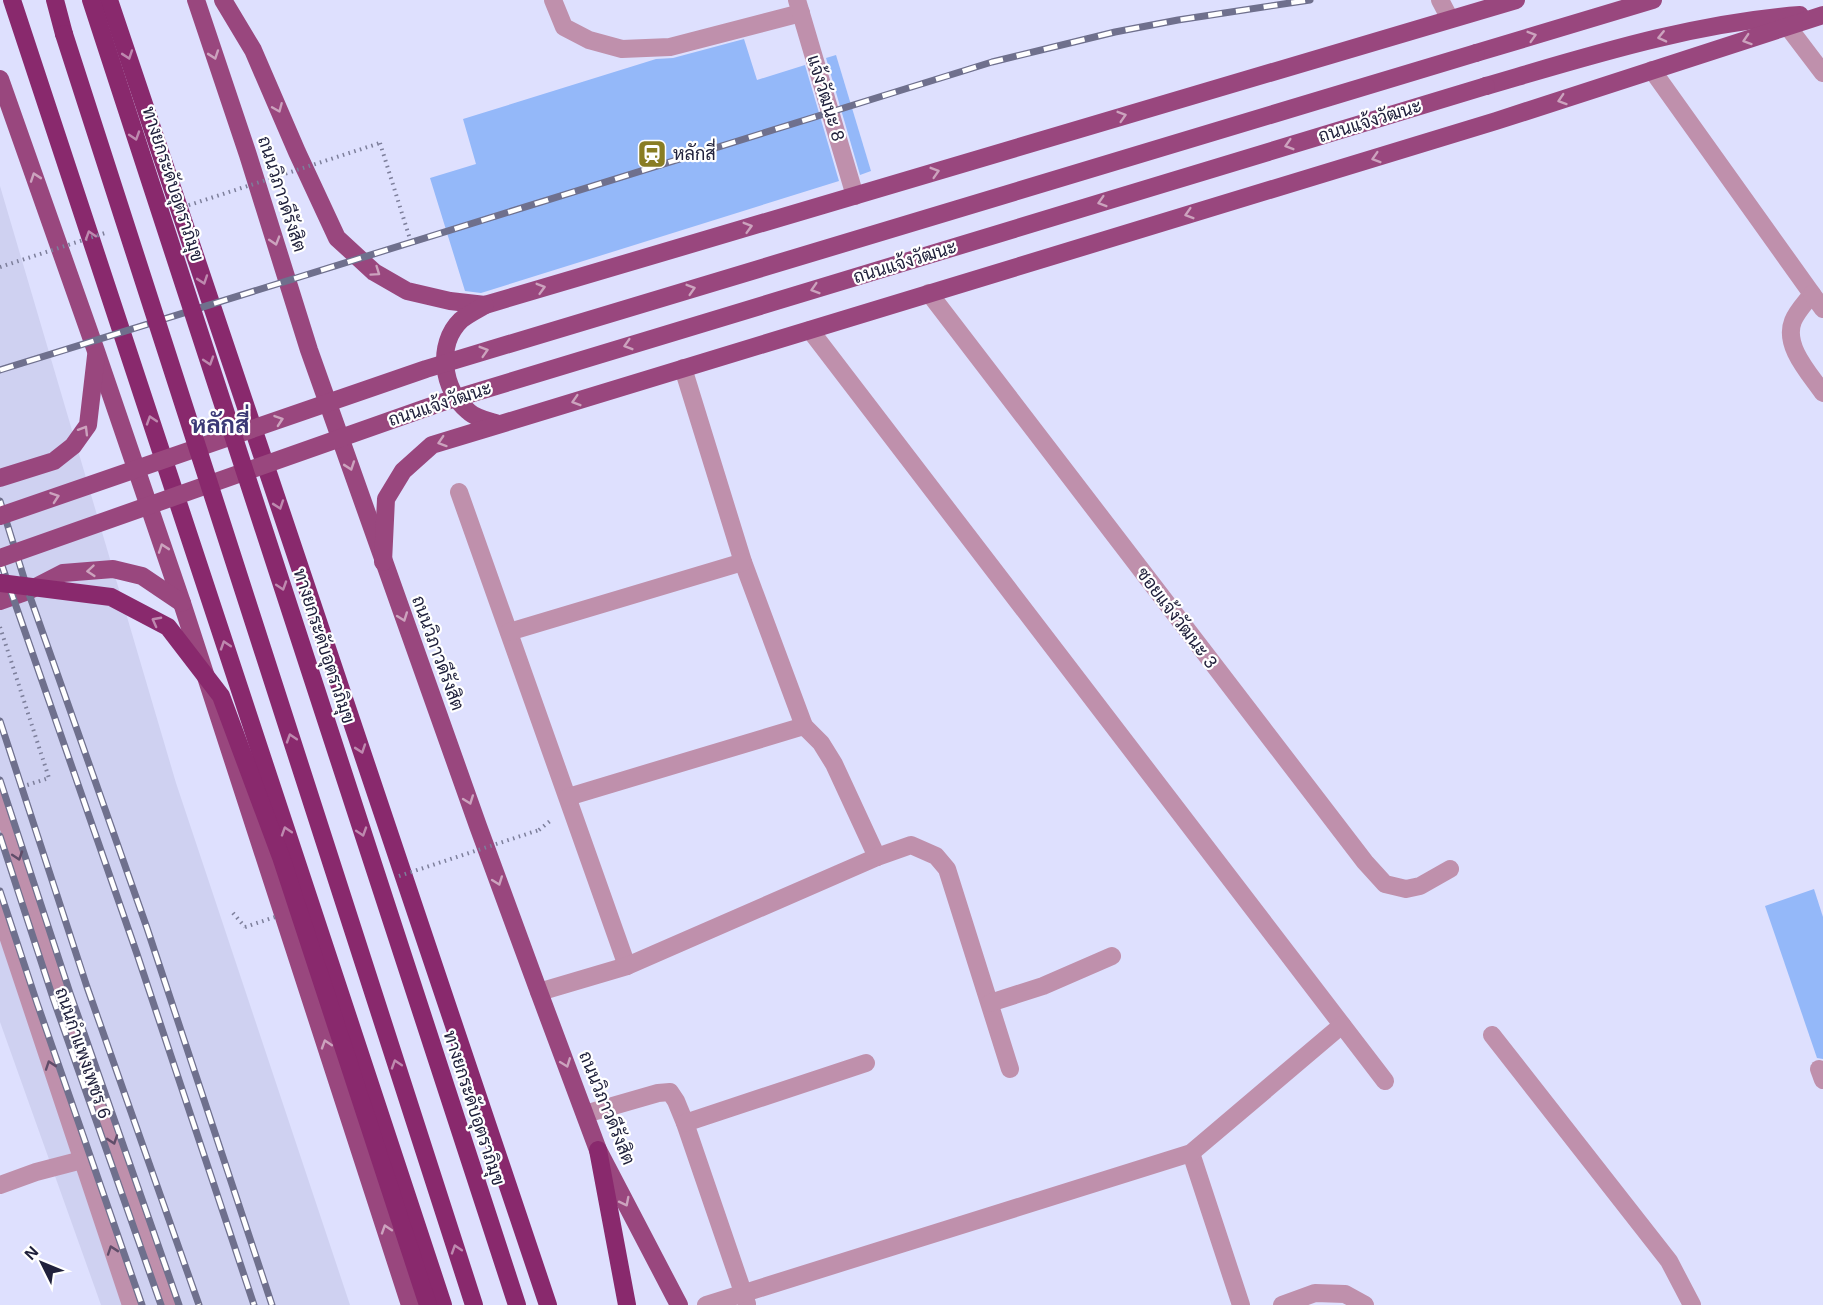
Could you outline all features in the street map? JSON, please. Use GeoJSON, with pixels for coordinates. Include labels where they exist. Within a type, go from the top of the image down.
{"type":"FeatureCollection","features":[{"type":"Feature","properties":{"kind":"highway"},"geometry":{"type":"LineString","coordinates":[[12,0],[442,1305]]}},
{"type":"Feature","properties":{"kind":"highway"},"geometry":{"type":"LineString","coordinates":[[55,0],[64,34],[474,1305]]}},
{"type":"Feature","properties":{"kind":"highway","name":"ทางยกระดับอุตราภิมุข"},"geometry":{"type":"LineString","coordinates":[[92,0],[517,1305]]}},
{"type":"Feature","properties":{"kind":"highway"},"geometry":{"type":"LineString","coordinates":[[109,0],[548,1305]]}},
{"type":"Feature","properties":{"kind":"highway"},"geometry":{"type":"LineString","coordinates":[[0,583],[111,597],[168,627],[221,696],[281,857],[428,1305]]}},
{"type":"Feature","properties":{"kind":"highway"},"geometry":{"type":"LineString","coordinates":[[598,1150],[627,1305]]}},
{"type":"Feature","properties":{"kind":"highway"},"geometry":{"type":"LineString","coordinates":[[622,1274],[634,1305]]}},
{"type":"Feature","properties":{"kind":"main road","name":"ถนนวิภาวดีรังสิต"},"geometry":{"type":"LineString","coordinates":[[196,0],[248,155],[309,350],[383,562],[539,992],[598,1150],[679,1305]]}},
{"type":"Feature","properties":{"kind":"main road"},"geometry":{"type":"LineString","coordinates":[[223,0],[253,50],[297,153],[337,238],[374,272],[407,291],[450,301],[484,304]]}},
{"type":"Feature","properties":{"kind":"main road"},"geometry":{"type":"LineString","coordinates":[[498,424],[468,412],[452,392],[445,372],[448,338],[461,321],[484,304],[1516,0]]}},
{"type":"Feature","properties":{"kind":"main road","name":"ถนนแจ้งวัฒนะ"},"geometry":{"type":"LineString","coordinates":[[0,516],[426,369],[1653,0]]}},
{"type":"Feature","properties":{"kind":"main road","name":"ถนนแจ้งวัฒนะ"},"geometry":{"type":"LineString","coordinates":[[383,562],[386,499],[403,471],[432,446],[1484,125],[1823,14]]}},
{"type":"Feature","properties":{"kind":"main road","name":"ถนนแจ้งวัฒนะ"},"geometry":{"type":"LineString","coordinates":[[0,558],[440,402],[1486,86],[1649,40],[1712,26],[1765,18],[1823,14]]}},
{"type":"Feature","properties":{"kind":"main road"},"geometry":{"type":"LineString","coordinates":[[0,79],[182,603],[410,1305]]}},
{"type":"Feature","properties":{"kind":"main road"},"geometry":{"type":"LineString","coordinates":[[0,478],[54,461],[73,446],[88,425],[96,351]]}},
{"type":"Feature","properties":{"kind":"main road"},"geometry":{"type":"LineString","coordinates":[[0,601],[28,591],[63,573],[113,569],[142,576],[182,603]]}},
{"type":"Feature","properties":{"kind":"street"},"geometry":{"type":"LineString","coordinates":[[553,0],[564,27],[589,40],[622,49],[670,47],[799,6]]}},
{"type":"Feature","properties":{"kind":"street"},"geometry":{"type":"LineString","coordinates":[[1440,0],[1450,19]]}},
{"type":"Feature","properties":{"kind":"street","name":"แจ้งวัฒนะ 8"},"geometry":{"type":"LineString","coordinates":[[799,6],[855,196]]}},
{"type":"Feature","properties":{"kind":"street"},"geometry":{"type":"LineString","coordinates":[[1788,27],[1823,73]]}},
{"type":"Feature","properties":{"kind":"street"},"geometry":{"type":"LineString","coordinates":[[1652,70],[1818,301],[1796,315],[1791,334],[1793,346],[1800,360],[1823,393]]}},
{"type":"Feature","properties":{"kind":"street","name":"ซอยแจ้งวัฒนะ 3"},"geometry":{"type":"LineString","coordinates":[[929,293],[1365,862],[1385,884],[1406,889],[1420,886],[1450,869]]}},
{"type":"Feature","properties":{"kind":"street"},"geometry":{"type":"LineString","coordinates":[[810,330],[1385,1081]]}},
{"type":"Feature","properties":{"kind":"street"},"geometry":{"type":"LineString","coordinates":[[682,368],[743,562],[804,726],[821,743],[834,764],[877,857]]}},
{"type":"Feature","properties":{"kind":"street"},"geometry":{"type":"LineString","coordinates":[[459,492],[627,966]]}},
{"type":"Feature","properties":{"kind":"street"},"geometry":{"type":"LineString","coordinates":[[509,632],[743,562]]}},
{"type":"Feature","properties":{"kind":"street"},"geometry":{"type":"LineString","coordinates":[[568,797],[804,726]]}},
{"type":"Feature","properties":{"kind":"street","name":"ถนนกำแพงเพชร 6"},"geometry":{"type":"LineString","coordinates":[[5,795],[52,964],[170,1305]]}},
{"type":"Feature","properties":{"kind":"street"},"geometry":{"type":"LineString","coordinates":[[539,992],[627,966],[877,857],[911,845],[936,856],[947,869],[1010,1069]]}},
{"type":"Feature","properties":{"kind":"street","name":"ถนนกำแพงเพชร 6"},"geometry":{"type":"LineString","coordinates":[[0,912],[131,1305]]}},
{"type":"Feature","properties":{"kind":"street"},"geometry":{"type":"LineString","coordinates":[[990,1003],[1043,986],[1112,956]]}},
{"type":"Feature","properties":{"kind":"street"},"geometry":{"type":"LineString","coordinates":[[706,1305],[745,1299],[1191,1154],[1342,1025]]}},
{"type":"Feature","properties":{"kind":"street"},"geometry":{"type":"LineString","coordinates":[[1492,1035],[1669,1261],[1692,1305]]}},
{"type":"Feature","properties":{"kind":"street"},"geometry":{"type":"LineString","coordinates":[[685,1123],[866,1063]]}},
{"type":"Feature","properties":{"kind":"street"},"geometry":{"type":"LineString","coordinates":[[585,1114],[658,1093],[670,1092],[685,1123],[745,1299]]}},
{"type":"Feature","properties":{"kind":"street"},"geometry":{"type":"LineString","coordinates":[[1191,1154],[1241,1305]]}},
{"type":"Feature","properties":{"kind":"street"},"geometry":{"type":"LineString","coordinates":[[0,1185],[36,1172],[82,1160]]}},
{"type":"Feature","properties":{"kind":"street"},"geometry":{"type":"LineString","coordinates":[[1282,1305],[1315,1293],[1344,1294],[1365,1305]]}},
{"type":"Feature","properties":{"kind":"path"},"geometry":{"type":"LineString","coordinates":[[179,208],[380,143],[410,239]]}},
{"type":"Feature","properties":{"kind":"path"},"geometry":{"type":"LineString","coordinates":[[0,267],[112,230]]}},
{"type":"Feature","properties":{"kind":"path"},"geometry":{"type":"LineString","coordinates":[[0,627],[49,778],[5,795]]}},
{"type":"Feature","properties":{"kind":"path"},"geometry":{"type":"LineString","coordinates":[[539,830],[550,821]]}},
{"type":"Feature","properties":{"kind":"path"},"geometry":{"type":"LineString","coordinates":[[233,913],[245,927]]}},
{"type":"Feature","properties":{"kind":"shaded area"},"geometry":{"type":"Polygon","coordinates":[[[0,186],[176,783],[350,1305],[101,1305],[0,1022],[0,186]]]}},
{"type":"Feature","properties":{"kind":"building","name":"หลักสี่"},"geometry":{"type":"Polygon","coordinates":[[[744,39],[757,80],[805,65],[839,181],[481,293],[465,291],[430,178],[476,164],[463,119],[656,59],[673,58],[744,39]]]}},
{"type":"Feature","properties":{"kind":"building"},"geometry":{"type":"Polygon","coordinates":[[[836,55],[871,171],[860,175],[826,58],[836,55]]]}},
{"type":"Feature","properties":{"kind":"building"},"geometry":{"type":"Polygon","coordinates":[[[1814,889],[1823,917],[1823,1059],[1817,1058],[1765,906],[1814,889]]]}},
{"type":"Feature","properties":{"kind":"railway"},"geometry":{"type":"LineString","coordinates":[[0,370],[992,62],[1115,32],[1310,0]]}},
{"type":"Feature","properties":{"kind":"railway"},"geometry":{"type":"LineString","coordinates":[[0,501],[28,591],[147,928],[272,1305]]}},
{"type":"Feature","properties":{"kind":"railway"},"geometry":{"type":"LineString","coordinates":[[0,560],[137,954],[254,1305]]}},
{"type":"Feature","properties":{"kind":"railway"},"geometry":{"type":"LineString","coordinates":[[0,721],[87,987],[199,1305]]}},
{"type":"Feature","properties":{"kind":"railway"},"geometry":{"type":"LineString","coordinates":[[0,780],[70,993],[179,1305]]}},
{"type":"Feature","properties":{"kind":"railway"},"geometry":{"type":"LineString","coordinates":[[0,836],[53,998],[161,1305]]}},
{"type":"Feature","properties":{"kind":"railway"},"geometry":{"type":"LineString","coordinates":[[0,891],[142,1305]]}},
{"type":"Feature","properties":{"kind":"place","name":"หลักสี่"},"geometry":{"type":"Point","coordinates":[652,154]}},
{"type":"Feature","properties":{"kind":"district","name":"หลักสี่"},"geometry":{"type":"Point","coordinates":[220,424]}}]}
